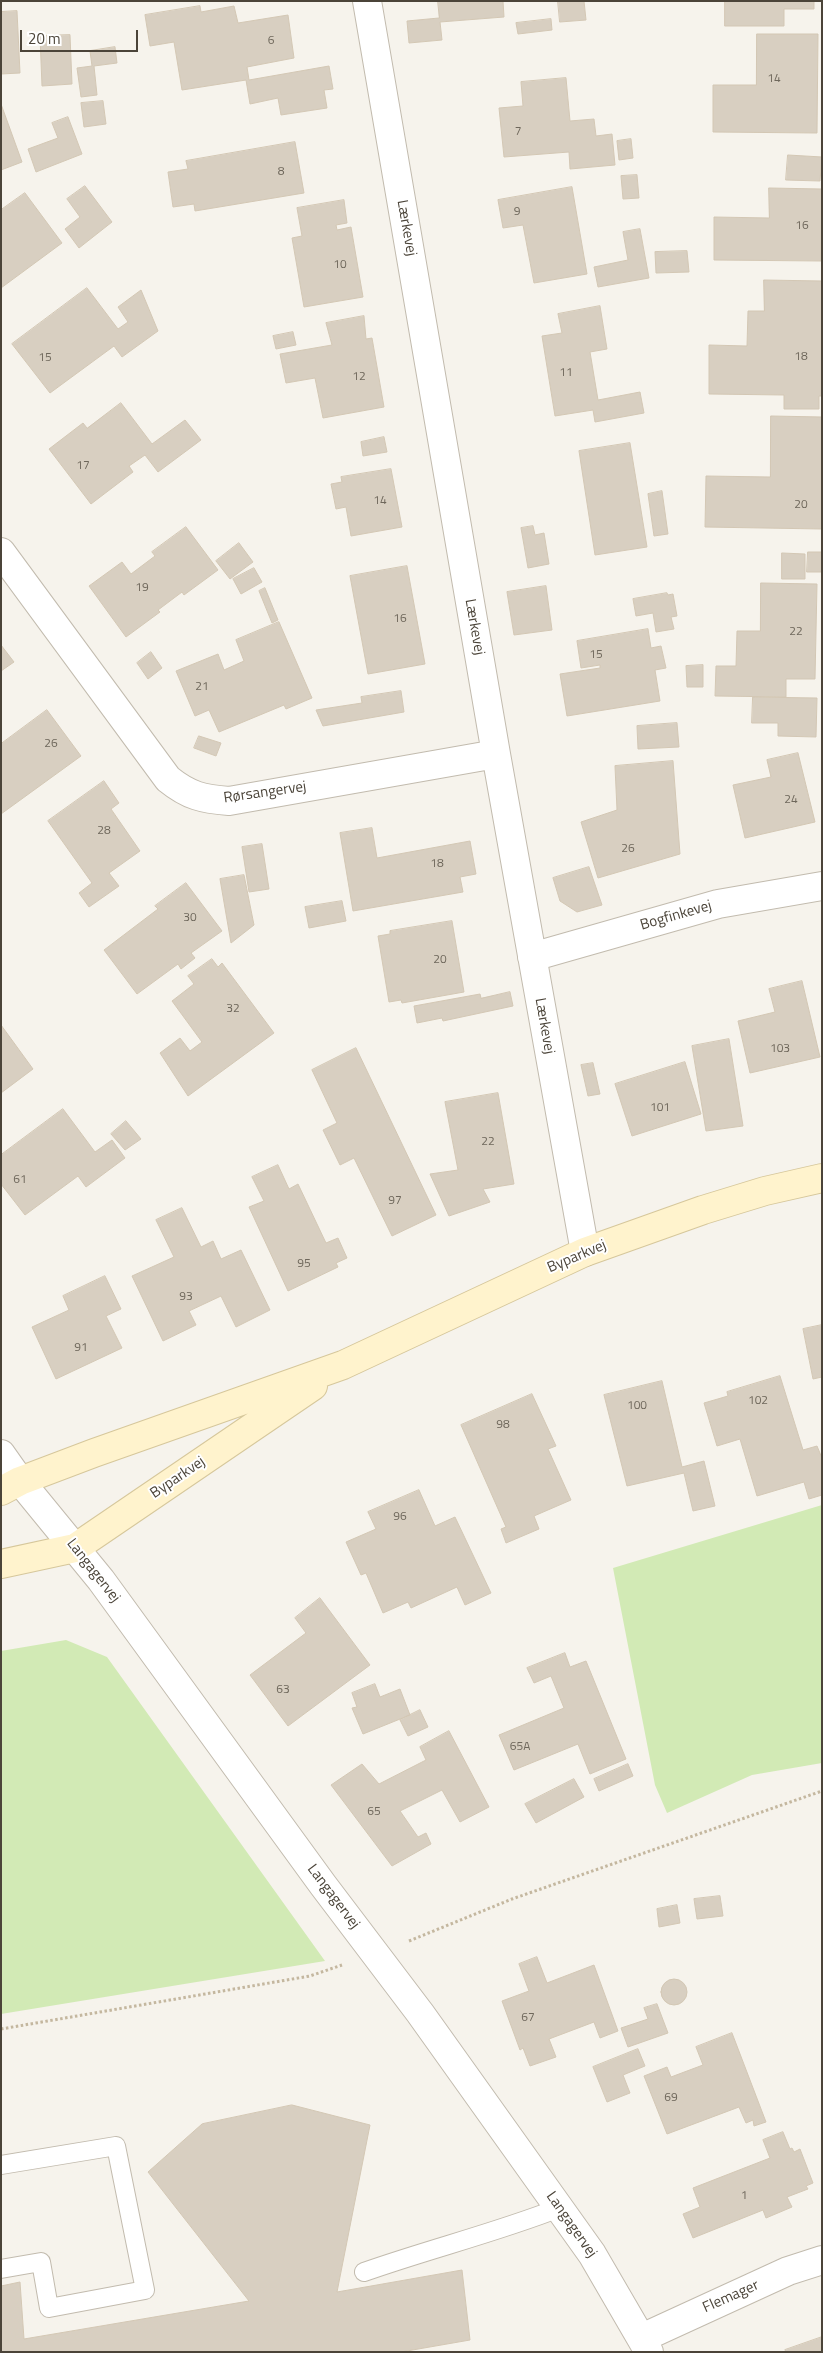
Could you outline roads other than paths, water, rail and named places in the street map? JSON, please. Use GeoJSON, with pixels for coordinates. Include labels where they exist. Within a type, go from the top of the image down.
{"type":"FeatureCollection","features":[{"type":"Feature","properties":{"kind":"street","name":"Lærkevej"},"geometry":{"type":"LineString","coordinates":[[367,1],[496,754],[585,1252]]}},
{"type":"Feature","properties":{"kind":"street","name":"Rørsangervej"},"geometry":{"type":"LineString","coordinates":[[1,552],[168,779],[183,791],[205,799],[229,802],[496,754]]}},
{"type":"Feature","properties":{"kind":"street","name":"Bogfinkevej"},"geometry":{"type":"LineString","coordinates":[[532,957],[718,904],[822,886]]}},
{"type":"Feature","properties":{"kind":"street","name":"Byparkvej"},"geometry":{"type":"LineString","coordinates":[[10,1486],[343,1366],[585,1252],[703,1210],[765,1191],[822,1178]]}},
{"type":"Feature","properties":{"kind":"street","name":"Byparkvej"},"geometry":{"type":"LineString","coordinates":[[1,1564],[75,1548],[343,1366]]}},
{"type":"Feature","properties":{"kind":"street","name":"Langagervej"},"geometry":{"type":"LineString","coordinates":[[1,1454],[10,1486],[75,1548],[101,1580],[592,2254],[646,2345]]}},
{"type":"Feature","properties":{"kind":"street","name":"Flemager"},"geometry":{"type":"LineString","coordinates":[[646,2345],[788,2271],[822,2260]]}},
{"type":"Feature","properties":{"kind":"lane"},"geometry":{"type":"LineString","coordinates":[[1,2165],[116,2146],[145,2290],[49,2308],[41,2262],[1,2269]]}},
{"type":"Feature","properties":{"kind":"lane"},"geometry":{"type":"LineString","coordinates":[[364,2272],[430,2249],[518,2224],[559,2208]]}}]}
